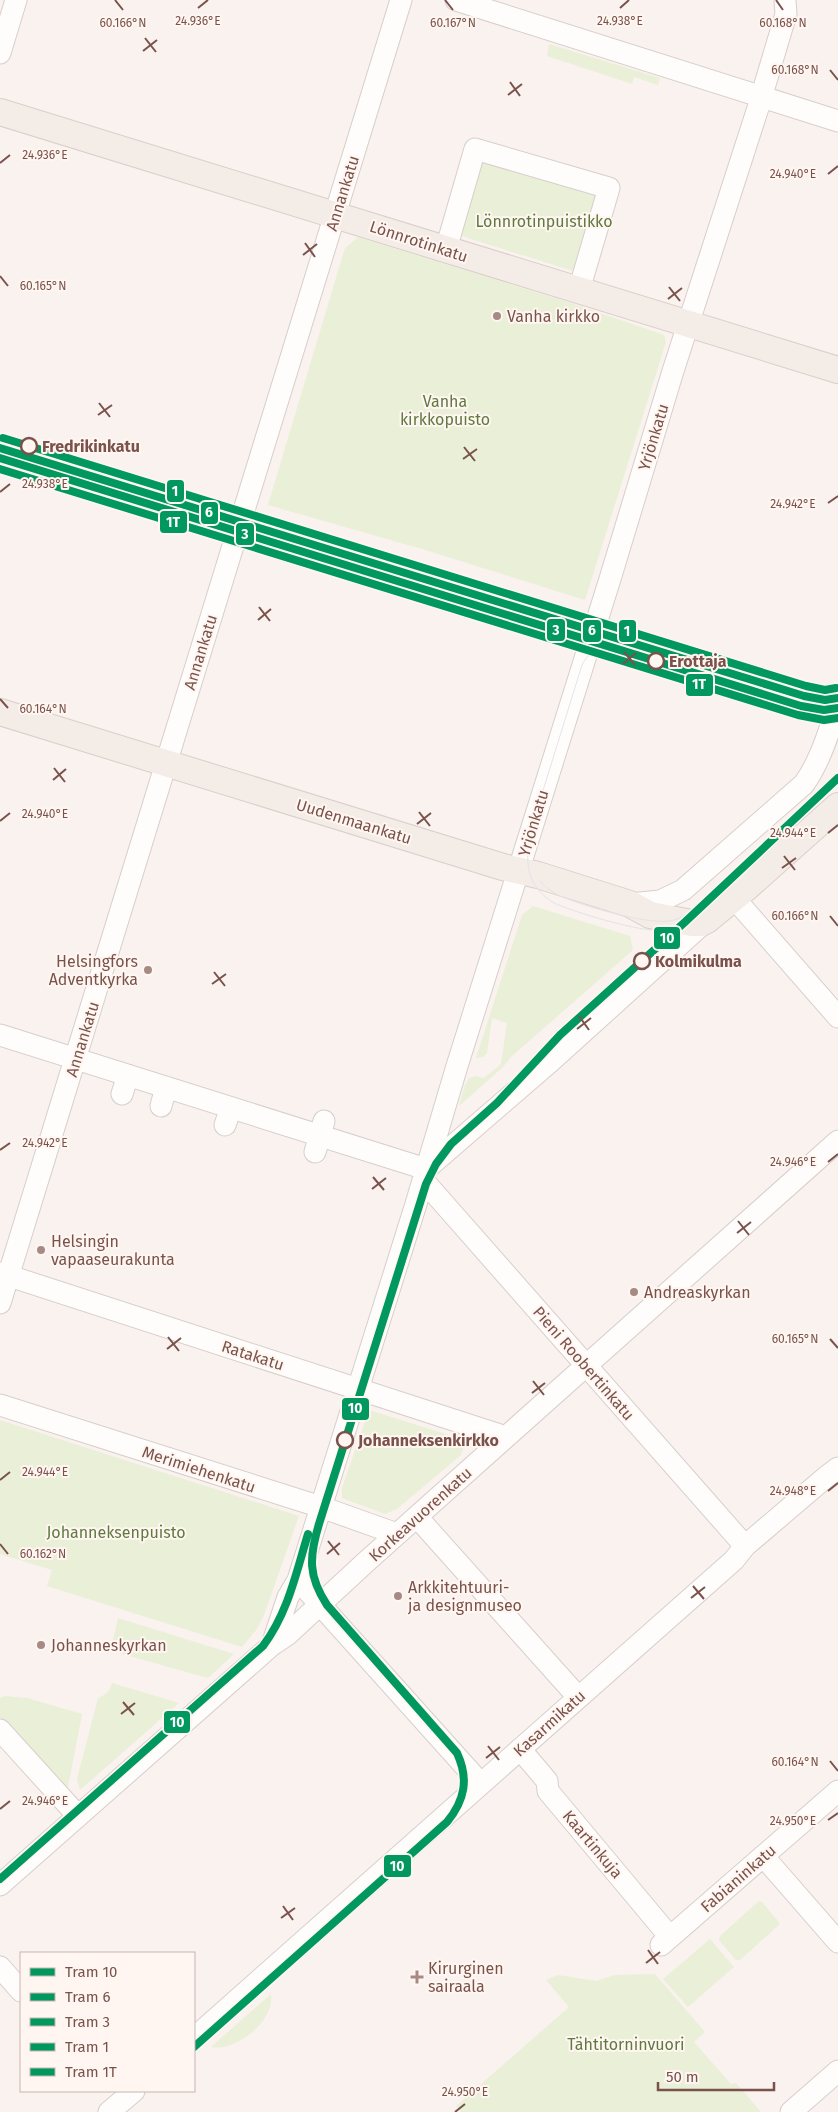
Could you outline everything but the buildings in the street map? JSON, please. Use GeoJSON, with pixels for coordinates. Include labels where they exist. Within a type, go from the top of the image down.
{"type":"FeatureCollection","features":[{"type":"Feature","properties":{"kind":"main road","name":"Lönnrotinkatu"},"geometry":{"type":"LineString","coordinates":[[0,112],[838,370]]}},
{"type":"Feature","properties":{"kind":"main road","name":"Uudenmaankatu"},"geometry":{"type":"LineString","coordinates":[[0,712],[518,871],[538,875],[630,904],[650,915],[697,923],[707,920]]}},
{"type":"Feature","properties":{"kind":"main road"},"geometry":{"type":"LineString","coordinates":[[707,920],[837,806]]}},
{"type":"Feature","properties":{"kind":"street"},"geometry":{"type":"LineString","coordinates":[[0,53],[16,0]]}},
{"type":"Feature","properties":{"kind":"street","name":"Annankatu"},"geometry":{"type":"LineString","coordinates":[[0,1303],[4,1275],[62,1058],[165,762],[240,526],[400,0]]}},
{"type":"Feature","properties":{"kind":"street"},"geometry":{"type":"LineString","coordinates":[[456,0],[838,121]]}},
{"type":"Feature","properties":{"kind":"street","name":"Yrjönkatu"},"geometry":{"type":"LineString","coordinates":[[272,1645],[288,1597],[298,1580],[358,1389],[409,1166],[518,871],[761,96],[786,14],[785,0]]}},
{"type":"Feature","properties":{"kind":"street"},"geometry":{"type":"LineString","coordinates":[[446,249],[475,149],[609,188],[579,290]]}},
{"type":"Feature","properties":{"kind":"street"},"geometry":{"type":"LineString","coordinates":[[0,452],[794,696],[837,704],[819,757],[804,784],[683,890],[660,901],[630,904]]}},
{"type":"Feature","properties":{"kind":"street"},"geometry":{"type":"LineString","coordinates":[[734,898],[838,1017]]}},
{"type":"Feature","properties":{"kind":"street"},"geometry":{"type":"LineString","coordinates":[[9,1045],[62,1058],[116,1082],[409,1166],[551,1062],[707,920]]}},
{"type":"Feature","properties":{"kind":"street","name":"Korkeavuorenkatu"},"geometry":{"type":"LineString","coordinates":[[0,1885],[272,1645],[287,1635],[320,1606],[417,1516],[838,1141]]}},
{"type":"Feature","properties":{"kind":"street","name":"Pieni Roobertinkatu"},"geometry":{"type":"LineString","coordinates":[[409,1166],[745,1546]]}},
{"type":"Feature","properties":{"kind":"street","name":"Ratakatu"},"geometry":{"type":"LineString","coordinates":[[4,1275],[506,1437]]}},
{"type":"Feature","properties":{"kind":"street","name":"Merimiehenkatu"},"geometry":{"type":"LineString","coordinates":[[0,1405],[321,1507],[397,1534]]}},
{"type":"Feature","properties":{"kind":"street","name":"Kasarmikatu"},"geometry":{"type":"LineString","coordinates":[[195,2037],[734,1560],[745,1546],[826,1476],[838,1468]]}},
{"type":"Feature","properties":{"kind":"street"},"geometry":{"type":"LineString","coordinates":[[417,1516],[578,1697]]}},
{"type":"Feature","properties":{"kind":"street"},"geometry":{"type":"LineString","coordinates":[[298,1580],[481,1784]]}},
{"type":"Feature","properties":{"kind":"street"},"geometry":{"type":"LineString","coordinates":[[0,1730],[78,1816]]}},
{"type":"Feature","properties":{"kind":"street","name":"Kaartinkuja"},"geometry":{"type":"LineString","coordinates":[[520,1749],[547,1781],[548,1791],[626,1883],[665,1941]]}},
{"type":"Feature","properties":{"kind":"street","name":"Fabianinkatu"},"geometry":{"type":"LineString","coordinates":[[665,1941],[838,1791]]}},
{"type":"Feature","properties":{"kind":"street"},"geometry":{"type":"LineString","coordinates":[[763,1856],[838,1942]]}},
{"type":"Feature","properties":{"kind":"street"},"geometry":{"type":"LineString","coordinates":[[0,1967],[20,1990]]}},
{"type":"Feature","properties":{"kind":"street"},"geometry":{"type":"LineString","coordinates":[[791,2112],[838,2070]]}},
{"type":"Feature","properties":{"kind":"green space"},"geometry":{"type":"Polygon","coordinates":[[[549,44],[660,78],[658,85],[634,77],[632,84],[547,56],[549,44]]]}},
{"type":"Feature","properties":{"kind":"green space","name":"Lönnrotinpuistikko"},"geometry":{"type":"Polygon","coordinates":[[[481,160],[597,195],[573,271],[458,235],[481,160]]]}},
{"type":"Feature","properties":{"kind":"green space","name":"Vanha kirkkopuisto"},"geometry":{"type":"Polygon","coordinates":[[[358,237],[565,301],[664,335],[666,342],[585,600],[422,549],[268,505],[345,248],[358,237]]]}},
{"type":"Feature","properties":{"kind":"green space","name":"Kolmikulma"},"geometry":{"type":"Polygon","coordinates":[[[533,906],[630,936],[633,950],[512,1056],[502,1068],[459,1106],[469,1078],[475,1076],[484,1078],[501,1064],[507,1023],[492,1018],[487,1053],[483,1057],[476,1058],[522,915],[533,906]]]}},
{"type":"Feature","properties":{"kind":"green space"},"geometry":{"type":"Polygon","coordinates":[[[369,1410],[452,1436],[460,1440],[463,1448],[461,1455],[397,1509],[385,1514],[342,1498],[342,1488],[369,1410]]]}},
{"type":"Feature","properties":{"kind":"green space","name":"Johanneksenpuisto"},"geometry":{"type":"Polygon","coordinates":[[[0,1420],[299,1516],[264,1615],[257,1629],[242,1647],[47,1586],[52,1570],[0,1554],[0,1420]]]}},
{"type":"Feature","properties":{"kind":"green space"},"geometry":{"type":"Polygon","coordinates":[[[118,1618],[234,1654],[208,1678],[122,1654],[117,1643],[113,1640],[118,1618]]]}},
{"type":"Feature","properties":{"kind":"green space"},"geometry":{"type":"Polygon","coordinates":[[[112,1683],[179,1703],[80,1790],[77,1779],[98,1698],[107,1692],[112,1683]]]}},
{"type":"Feature","properties":{"kind":"green space"},"geometry":{"type":"Polygon","coordinates":[[[5,1696],[27,1698],[82,1714],[68,1793],[0,1717],[0,1698],[5,1696]]]}},
{"type":"Feature","properties":{"kind":"green space"},"geometry":{"type":"Polygon","coordinates":[[[759,1901],[779,1922],[779,1925],[740,1960],[736,1960],[719,1940],[720,1936],[759,1901]]]}},
{"type":"Feature","properties":{"kind":"green space"},"geometry":{"type":"Polygon","coordinates":[[[710,1939],[734,1967],[688,2007],[663,1979],[710,1939]]]}},
{"type":"Feature","properties":{"kind":"green space","name":"Tähtitorninvuori"},"geometry":{"type":"Polygon","coordinates":[[[655,1974],[705,2032],[694,2042],[731,2084],[736,2083],[761,2112],[461,2112],[456,2106],[569,2007],[546,1980],[558,1975],[596,1981],[615,1975],[655,1974]]]}},
{"type":"Feature","properties":{"kind":"green space"},"geometry":{"type":"Polygon","coordinates":[[[271,1994],[271,2004],[267,2014],[252,2032],[242,2040],[231,2045],[211,2047],[271,1994]]]}},
{"type":"Feature","properties":{"kind":"tram line","name":"1"},"geometry":{"type":"LineString","coordinates":[[3,438],[806,686],[825,690],[836,688]]}},
{"type":"Feature","properties":{"kind":"tram line","name":"6"},"geometry":{"type":"LineString","coordinates":[[0,448],[804,696],[825,700],[838,698]]}},
{"type":"Feature","properties":{"kind":"tram line","name":"3"},"geometry":{"type":"LineString","coordinates":[[0,458],[801,706],[824,710],[838,708]]}},
{"type":"Feature","properties":{"kind":"tram line","name":"1T"},"geometry":{"type":"LineString","coordinates":[[0,469],[798,715],[824,720],[838,718]]}},
{"type":"Feature","properties":{"kind":"tram line"},"geometry":{"type":"LineString","coordinates":[[633,642],[617,641],[603,644],[597,647],[582,665],[532,826],[528,848],[529,869],[536,887],[554,903],[608,921],[640,928],[662,930],[674,926],[693,914]]}},
{"type":"Feature","properties":{"kind":"tram line","name":"10"},"geometry":{"type":"LineString","coordinates":[[195,2046],[447,1822],[458,1806],[461,1797],[464,1780],[457,1753],[327,1605],[316,1585],[312,1566],[313,1546],[319,1524],[426,1184],[436,1164],[451,1144],[497,1103],[560,1035],[685,922],[838,778]]}},
{"type":"Feature","properties":{"kind":"tram line"},"geometry":{"type":"LineString","coordinates":[[540,881],[558,895],[582,904],[633,918],[663,921],[681,918],[724,885]]}},
{"type":"Feature","properties":{"kind":"tram line","name":"10"},"geometry":{"type":"LineString","coordinates":[[0,1879],[263,1646],[272,1633],[285,1606],[308,1534]]}},
{"type":"Feature","properties":{"kind":"place","name":"Vanha kirkko"},"geometry":{"type":"Point","coordinates":[497,316]}},
{"type":"Feature","properties":{"kind":"place","name":"Fredrikinkatu"},"geometry":{"type":"Point","coordinates":[29,446]}},
{"type":"Feature","properties":{"kind":"place","name":"Erottaja"},"geometry":{"type":"Point","coordinates":[656,661]}},
{"type":"Feature","properties":{"kind":"place","name":"Kolmikulma"},"geometry":{"type":"Point","coordinates":[642,961]}},
{"type":"Feature","properties":{"kind":"place","name":"Helsingfors Adventkyrka"},"geometry":{"type":"Point","coordinates":[148,970]}},
{"type":"Feature","properties":{"kind":"place","name":"Helsingin vapaaseurakunta"},"geometry":{"type":"Point","coordinates":[41,1250]}},
{"type":"Feature","properties":{"kind":"place","name":"Andreaskyrkan"},"geometry":{"type":"Point","coordinates":[634,1292]}},
{"type":"Feature","properties":{"kind":"place","name":"Johanneksenkirkko"},"geometry":{"type":"Point","coordinates":[345,1440]}},
{"type":"Feature","properties":{"kind":"place","name":"Arkkitehtuuri- ja designmuseo"},"geometry":{"type":"Point","coordinates":[398,1596]}},
{"type":"Feature","properties":{"kind":"place","name":"Johanneskyrkan"},"geometry":{"type":"Point","coordinates":[41,1645]}},
{"type":"Feature","properties":{"kind":"place","name":"Kirurginen sairaala"},"geometry":{"type":"Point","coordinates":[417,1977]}}]}
